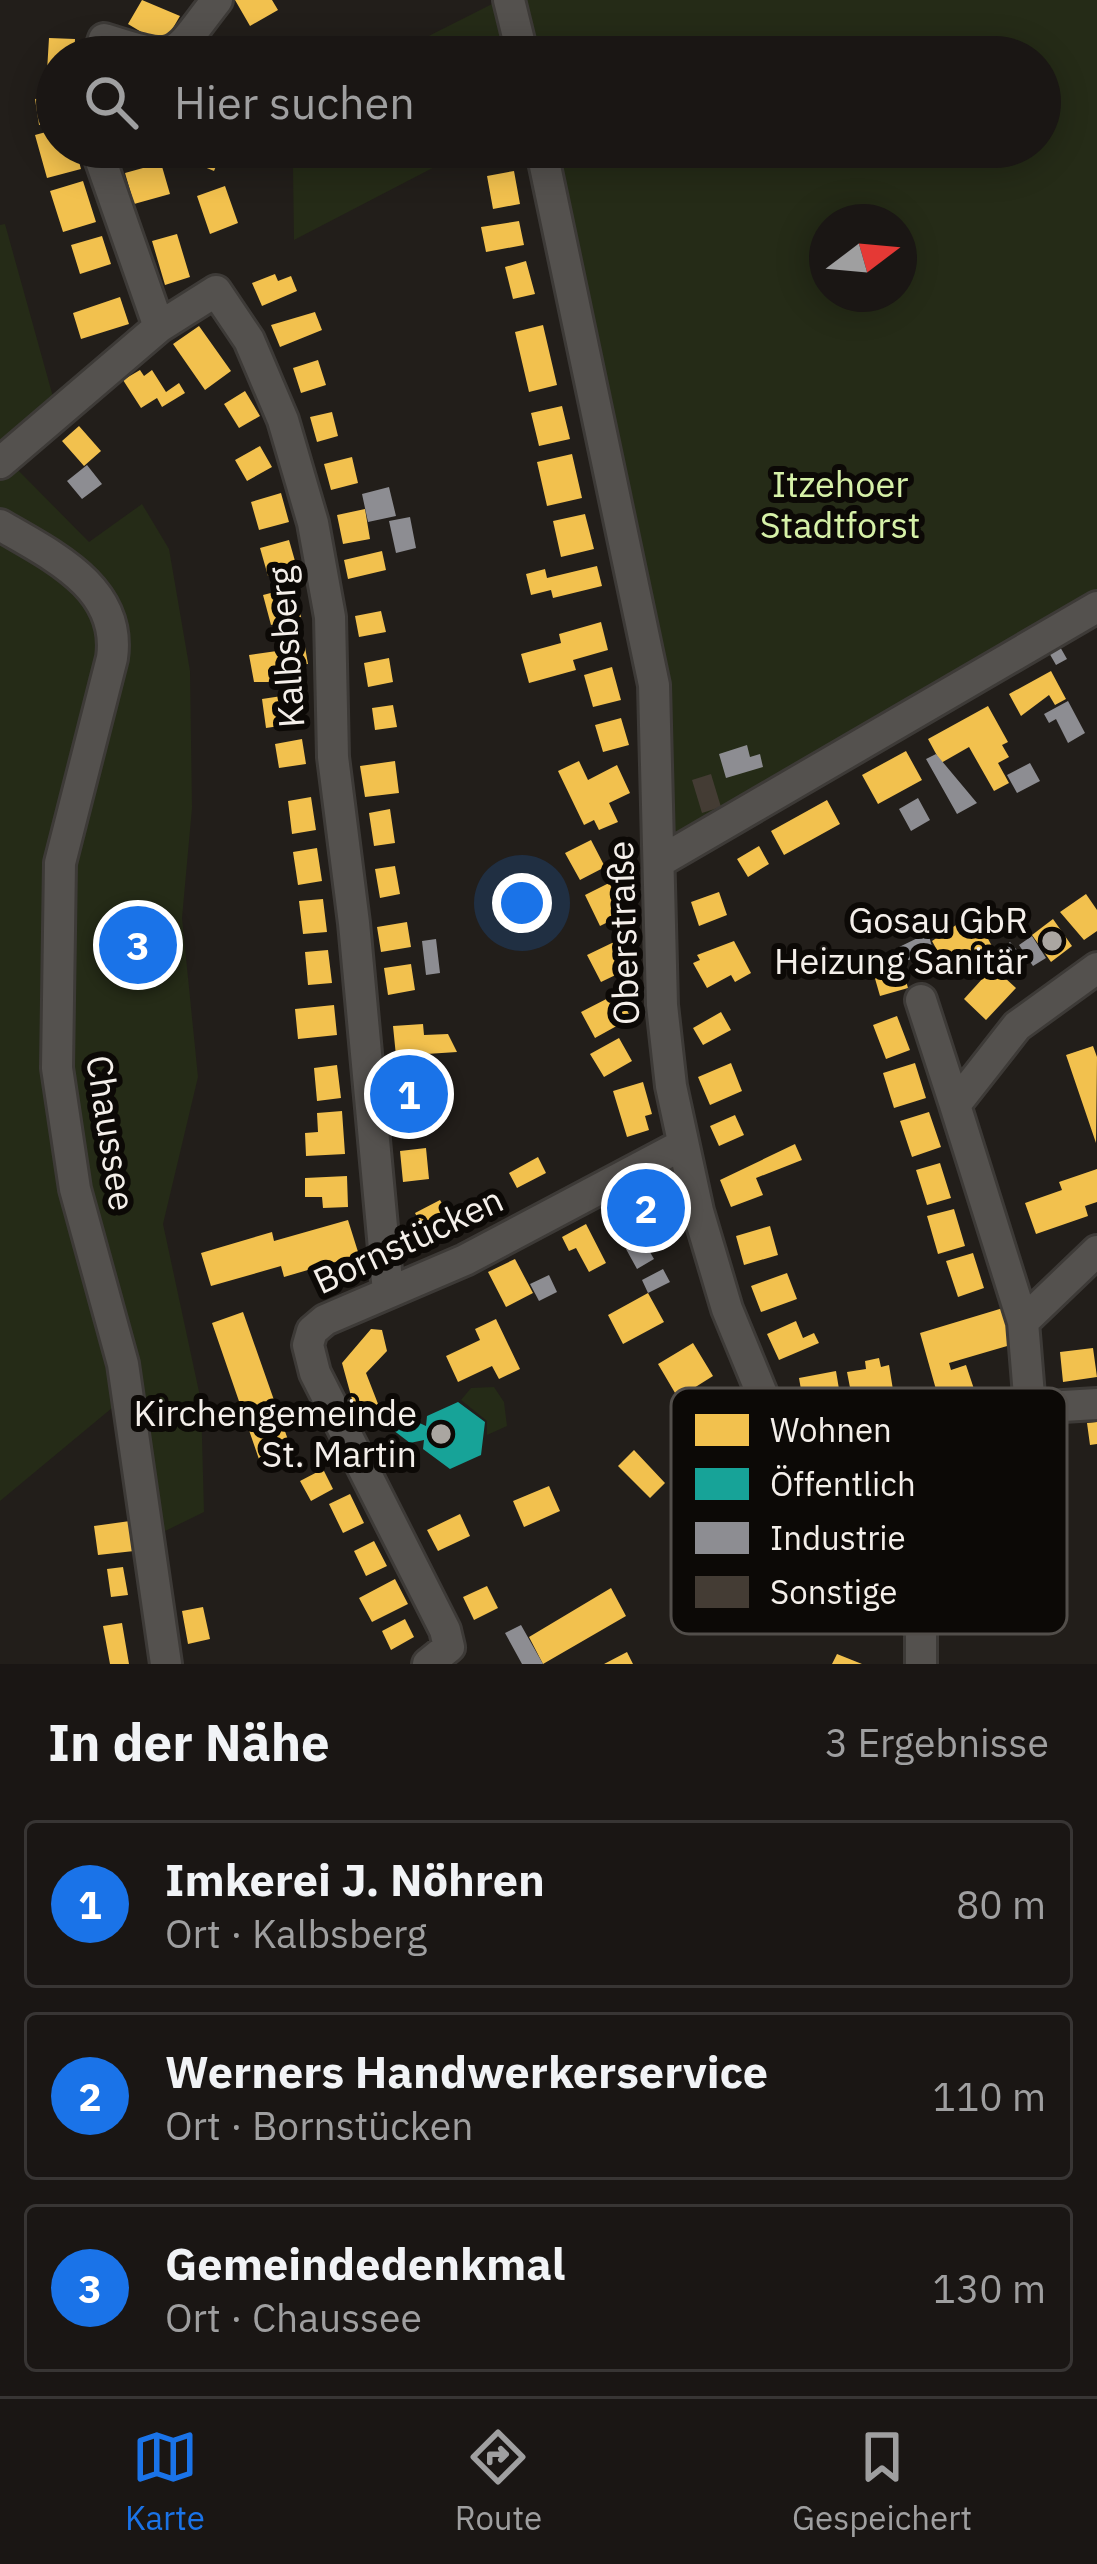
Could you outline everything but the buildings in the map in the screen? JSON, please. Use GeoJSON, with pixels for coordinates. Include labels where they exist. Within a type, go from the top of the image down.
{"type":"FeatureCollection","features":[{"type":"Feature","properties":{"kind":"street"},"geometry":{"type":"LineString","coordinates":[[189,36],[217,0]]}},
{"type":"Feature","properties":{"kind":"street"},"geometry":{"type":"LineString","coordinates":[[509,0],[518,36]]}},
{"type":"Feature","properties":{"kind":"street"},"geometry":{"type":"LineString","coordinates":[[103,168],[159,327]]}},
{"type":"Feature","properties":{"kind":"street","name":"Oberstraße"},"geometry":{"type":"LineString","coordinates":[[545,168],[654,685],[660,739],[662,1005],[682,1145],[728,1309],[762,1388]]}},
{"type":"Feature","properties":{"kind":"street","name":"Kalbsberg"},"geometry":{"type":"LineString","coordinates":[[0,463],[159,327],[216,291],[248,340],[273,394],[313,523],[330,617],[332,757],[355,922],[388,1292]]}},
{"type":"Feature","properties":{"kind":"street","name":"Chaussee"},"geometry":{"type":"LineString","coordinates":[[0,525],[90,586],[113,625],[112,658],[60,863],[57,1068],[75,1189],[123,1364],[166,1664]]}},
{"type":"Feature","properties":{"kind":"street"},"geometry":{"type":"LineString","coordinates":[[659,862],[1097,607]]}},
{"type":"Feature","properties":{"kind":"street"},"geometry":{"type":"LineString","coordinates":[[955,1105],[1017,1026],[1097,968]]}},
{"type":"Feature","properties":{"kind":"street"},"geometry":{"type":"LineString","coordinates":[[921,1000],[1023,1322],[1028,1388]]}},
{"type":"Feature","properties":{"kind":"street","name":"Bornstücken"},"geometry":{"type":"LineString","coordinates":[[428,1664],[449,1647],[446,1630],[309,1357],[312,1331],[325,1320],[465,1261],[682,1145]]}},
{"type":"Feature","properties":{"kind":"street"},"geometry":{"type":"LineString","coordinates":[[1023,1322],[1097,1251]]}},
{"type":"Feature","properties":{"kind":"street"},"geometry":{"type":"LineString","coordinates":[[1067,1406],[1097,1404]]}},
{"type":"Feature","properties":{"kind":"street","name":"Oberstraße"},"geometry":{"type":"LineString","coordinates":[[920,1634],[921,1664]]}},
{"type":"Feature","properties":{"kind":"green space","name":"Itzehoer Stadtforst"},"geometry":{"type":"Polygon","coordinates":[[[500,0],[1097,0],[1097,601],[670,852],[670,716],[553,168],[1061,168],[1061,36],[429,36],[500,0]]]}},
{"type":"Feature","properties":{"kind":"green space"},"geometry":{"type":"Polygon","coordinates":[[[293,168],[433,168],[294,240],[293,168]]]}},
{"type":"Feature","properties":{"kind":"green space"},"geometry":{"type":"Polygon","coordinates":[[[5,224],[55,404],[0,452],[0,225],[5,224]]]}},
{"type":"Feature","properties":{"kind":"green space"},"geometry":{"type":"Polygon","coordinates":[[[11,463],[89,542],[142,504],[169,549],[190,671],[192,808],[182,918],[198,1077],[163,1224],[201,1401],[204,1512],[155,1536],[82,1189],[63,1067],[64,888],[120,618],[0,520],[0,472],[11,463]]]}},
{"type":"Feature","properties":{"kind":"green space"},"geometry":{"type":"Polygon","coordinates":[[[0,537],[94,608],[103,643],[48,1068],[118,1403],[0,1501],[0,537]]]}},
{"type":"Feature","properties":{"kind":"green space"},"geometry":{"type":"Polygon","coordinates":[[[494,1387],[504,1402],[507,1426],[487,1435],[487,1421],[461,1400],[471,1388],[494,1387]]]}},
{"type":"Feature","properties":{"kind":"place","name":"Gosau GbR Heizung Sanitär"},"geometry":{"type":"Point","coordinates":[1052,941]}},
{"type":"Feature","properties":{"kind":"place","name":"Gemeindedenkmal"},"geometry":{"type":"Point","coordinates":[138,945]}},
{"type":"Feature","properties":{"kind":"place","name":"Imkerei J. Nöhren"},"geometry":{"type":"Point","coordinates":[409,1094]}},
{"type":"Feature","properties":{"kind":"place","name":"Werners Handwerkerservice"},"geometry":{"type":"Point","coordinates":[646,1208]}},
{"type":"Feature","properties":{"kind":"place","name":"Kirchengemeinde St. Martin"},"geometry":{"type":"Point","coordinates":[441,1434]}}]}
